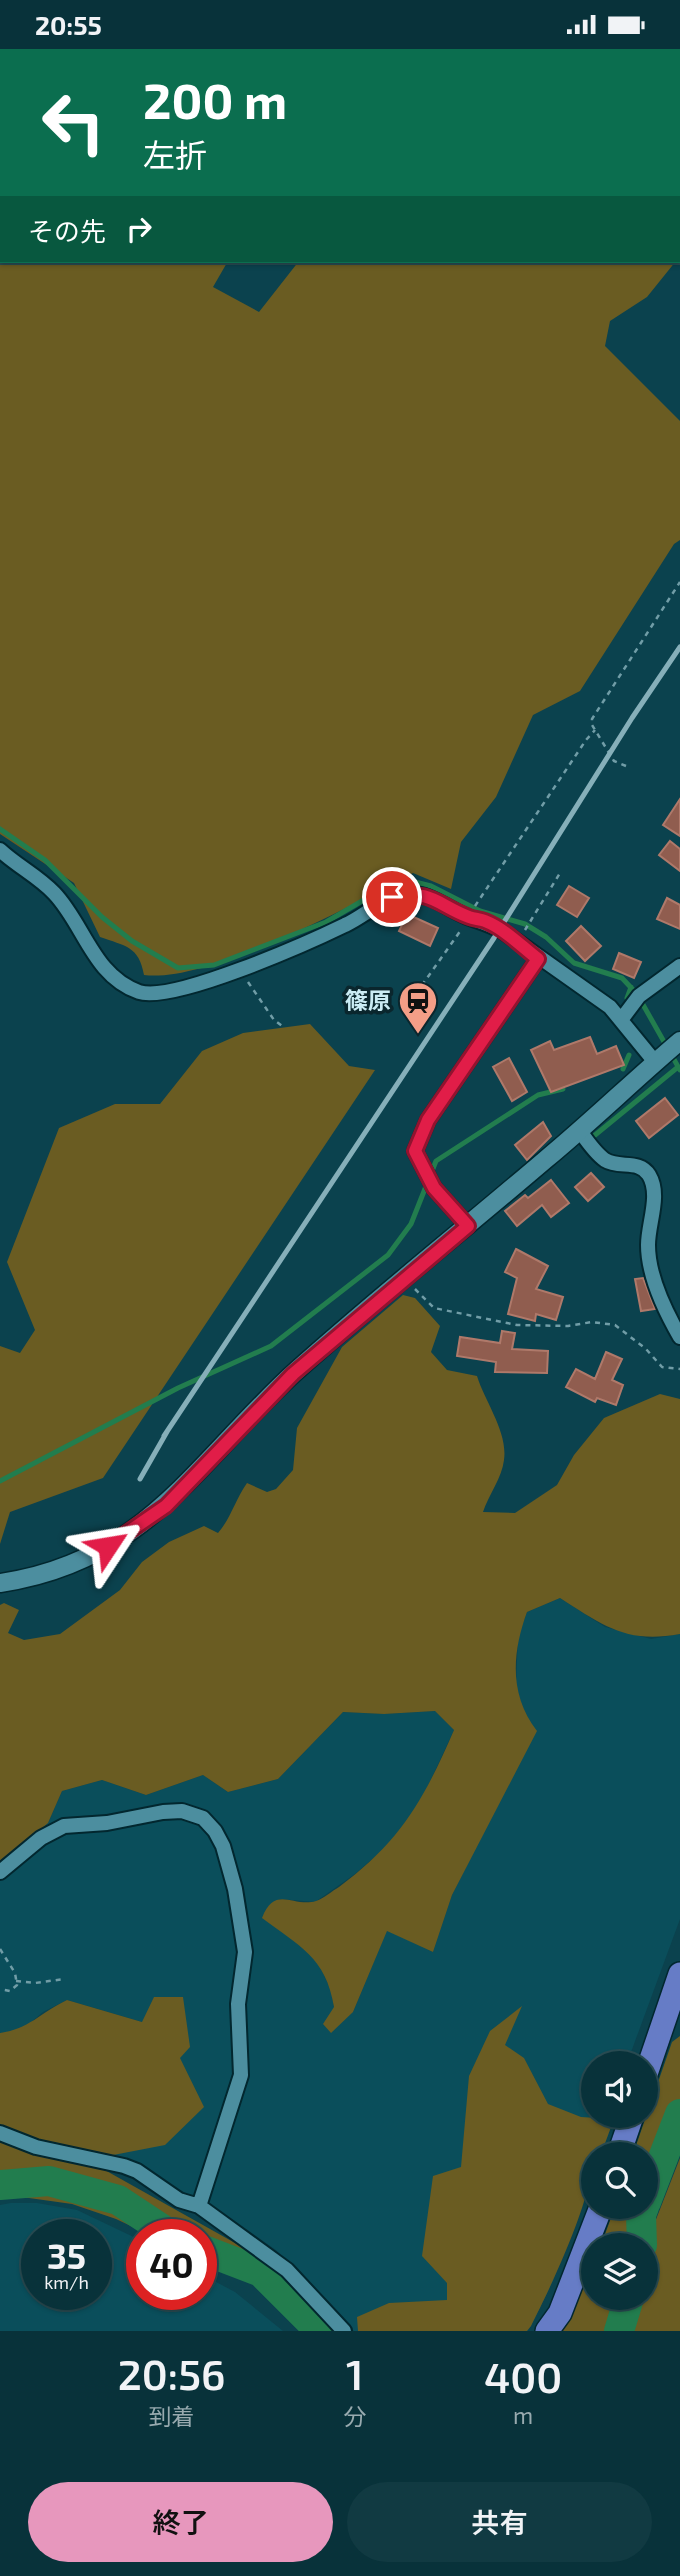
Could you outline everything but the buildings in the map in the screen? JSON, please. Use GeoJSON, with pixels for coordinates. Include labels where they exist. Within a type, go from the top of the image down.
{"type":"FeatureCollection","features":[{"type":"Feature","properties":{"kind":"highway"},"geometry":{"type":"LineString","coordinates":[[654,2051],[678,1983]]}},
{"type":"Feature","properties":{"kind":"highway"},"geometry":{"type":"LineString","coordinates":[[547,2331],[560,2313],[596,2219]]}},
{"type":"Feature","properties":{"kind":"street"},"geometry":{"type":"LineString","coordinates":[[0,850],[56,894],[88,948],[112,975],[138,992],[158,995],[237,969],[346,925],[392,897],[408,894],[445,903],[468,917],[485,921],[610,1007],[656,1062]]}},
{"type":"Feature","properties":{"kind":"street"},"geometry":{"type":"LineString","coordinates":[[468,1226],[434,1188],[415,1151],[428,1120],[538,959]]}},
{"type":"Feature","properties":{"kind":"street"},"geometry":{"type":"LineString","coordinates":[[621,1020],[639,996],[680,965]]}},
{"type":"Feature","properties":{"kind":"street"},"geometry":{"type":"LineString","coordinates":[[0,1583],[85,1557],[134,1529],[189,1482],[293,1374],[580,1131],[680,1041]]}},
{"type":"Feature","properties":{"kind":"street"},"geometry":{"type":"LineString","coordinates":[[580,1131],[603,1159],[639,1165],[651,1178],[654,1199],[648,1245],[650,1261],[660,1295],[680,1337]]}},
{"type":"Feature","properties":{"kind":"street"},"geometry":{"type":"LineString","coordinates":[[0,1872],[41,1838],[64,1826],[182,1811],[203,1818],[215,1831],[235,1889],[244,1952],[238,2004],[242,2056],[241,2075],[199,2206]]}},
{"type":"Feature","properties":{"kind":"street"},"geometry":{"type":"LineString","coordinates":[[0,2133],[36,2147],[124,2166],[137,2171],[179,2200],[199,2206],[287,2270],[344,2331]]}},
{"type":"Feature","properties":{"kind":"path"},"geometry":{"type":"LineString","coordinates":[[626,767],[614,761],[592,725],[594,713],[680,582]]}},
{"type":"Feature","properties":{"kind":"path"},"geometry":{"type":"LineString","coordinates":[[408,1012],[468,917],[595,730]]}},
{"type":"Feature","properties":{"kind":"path"},"geometry":{"type":"LineString","coordinates":[[514,941],[525,930],[559,873]]}},
{"type":"Feature","properties":{"kind":"path"},"geometry":{"type":"LineString","coordinates":[[237,969],[274,1020],[282,1026]]}},
{"type":"Feature","properties":{"kind":"path"},"geometry":{"type":"LineString","coordinates":[[407,1278],[425,1301],[444,1312],[536,1327],[592,1322],[615,1325],[646,1349],[662,1367],[680,1369]]}},
{"type":"Feature","properties":{"kind":"path"},"geometry":{"type":"LineString","coordinates":[[0,1949],[17,1985],[10,1991],[0,1989]]}},
{"type":"Feature","properties":{"kind":"path"},"geometry":{"type":"LineString","coordinates":[[16,1981],[35,1983],[64,1979]]}},
{"type":"Feature","properties":{"kind":"shaded area"},"geometry":{"type":"Polygon","coordinates":[[[0,263],[227,263],[213,287],[259,312],[297,263],[674,263],[647,297],[610,321],[605,346],[680,421],[680,540],[674,544],[580,691],[533,715],[496,797],[461,842],[451,889],[413,873],[355,904],[242,955],[172,974],[144,975],[139,958],[130,949],[100,937],[74,883],[0,834],[0,263]]]}},
{"type":"Feature","properties":{"kind":"shaded area"},"geometry":{"type":"Polygon","coordinates":[[[310,1024],[349,1066],[375,1070],[103,1478],[10,1512],[0,1544],[0,1346],[20,1353],[35,1330],[7,1262],[59,1128],[115,1104],[160,1104],[202,1051],[243,1033],[310,1024]]]}},
{"type":"Feature","properties":{"kind":"shaded area"},"geometry":{"type":"Polygon","coordinates":[[[403,1295],[415,1298],[440,1326],[431,1352],[447,1370],[477,1376],[499,1428],[503,1439],[503,1467],[483,1512],[515,1513],[557,1485],[574,1455],[604,1418],[660,1394],[680,1399],[680,1634],[645,1637],[630,1634],[603,1624],[560,1598],[527,1612],[518,1643],[516,1673],[522,1703],[537,1731],[452,1895],[433,1952],[387,1931],[353,2012],[331,2033],[323,2024],[334,2007],[325,1976],[309,1954],[262,1918],[267,1908],[279,1900],[308,1902],[322,1899],[379,1853],[421,1798],[454,1730],[435,1711],[384,1714],[343,1712],[278,1779],[228,1792],[203,1775],[146,1795],[102,1780],[62,1791],[48,1823],[0,1865],[0,1605],[4,1603],[19,1610],[8,1633],[24,1640],[60,1634],[120,1590],[142,1562],[169,1542],[204,1526],[218,1533],[247,1483],[267,1492],[276,1489],[293,1470],[297,1428],[342,1347],[403,1295]]]}},
{"type":"Feature","properties":{"kind":"shaded area"},"geometry":{"type":"Polygon","coordinates":[[[560,1598],[605,1627],[651,1639],[680,1634],[680,1919],[631,2051],[581,2051],[581,2128],[611,2128],[605,2142],[581,2142],[581,2206],[553,2281],[531,2326],[527,2331],[354,2331],[276,2250],[220,2211],[136,2167],[107,2156],[142,2022],[67,2000],[43,2012],[22,2030],[0,2033],[0,1865],[48,1823],[62,1791],[102,1780],[146,1795],[203,1775],[228,1792],[278,1779],[343,1712],[384,1714],[435,1711],[454,1730],[421,1801],[392,1842],[355,1874],[315,1902],[279,1899],[316,1958],[331,1990],[334,2007],[353,2012],[387,1930],[433,1952],[452,1895],[491,1817],[523,1713],[516,1685],[518,1636],[527,1612],[560,1598]]]}},
{"type":"Feature","properties":{"kind":"shaded area"},"geometry":{"type":"Polygon","coordinates":[[[154,1997],[183,1997],[190,2047],[180,2058],[204,2107],[165,2145],[108,2156],[103,2169],[192,2219],[126,2219],[126,2224],[72,2204],[29,2198],[0,2198],[0,2033],[19,2028],[67,2000],[142,2022],[154,1997]]]}},
{"type":"Feature","properties":{"kind":"shaded area"},"geometry":{"type":"Polygon","coordinates":[[[522,2006],[505,2045],[524,2058],[548,2104],[581,2117],[581,2128],[611,2128],[605,2142],[581,2142],[581,2210],[560,2265],[527,2331],[358,2331],[357,2317],[389,2303],[447,2300],[447,2283],[422,2256],[433,2176],[461,2167],[469,2076],[490,2031],[522,2006]]]}},
{"type":"Feature","properties":{"kind":"shaded area"},"geometry":{"type":"Polygon","coordinates":[[[680,2036],[680,2103],[658,2159],[658,2142],[637,2142],[642,2128],[658,2128],[658,2082],[672,2042],[680,2036]]]}},
{"type":"Feature","properties":{"kind":"shaded area"},"geometry":{"type":"Polygon","coordinates":[[[680,2158],[680,2331],[559,2331],[581,2289],[581,2310],[658,2310],[658,2233],[651,2233],[680,2158]]]}},
{"type":"Feature","properties":{"kind":"shaded area"},"geometry":{"type":"Polygon","coordinates":[[[37,2203],[77,2210],[96,2219],[21,2219],[21,2310],[112,2310],[112,2227],[126,2233],[126,2310],[217,2310],[217,2282],[235,2292],[283,2331],[0,2331],[0,2205],[37,2203]]]}},
{"type":"Feature","properties":{"kind":"shaded area"},"geometry":{"type":"Polygon","coordinates":[[[611,2219],[637,2219],[635,2233],[605,2233],[611,2219]]]}},
{"type":"Feature","properties":{"kind":"shaded area"},"geometry":{"type":"Polygon","coordinates":[[[217,2233],[267,2261],[248,2281],[217,2266],[217,2233]]]}},
{"type":"Feature","properties":{"kind":"waterway"},"geometry":{"type":"LineString","coordinates":[[0,829],[45,860],[102,917],[132,941],[178,968],[214,965],[326,922],[393,883],[415,882],[431,886],[480,911],[525,924],[546,937],[574,963],[622,978],[637,994],[680,1070]]}},
{"type":"Feature","properties":{"kind":"waterway"},"geometry":{"type":"LineString","coordinates":[[627,998],[631,987]]}},
{"type":"Feature","properties":{"kind":"waterway"},"geometry":{"type":"LineString","coordinates":[[623,1069],[629,1055]]}},
{"type":"Feature","properties":{"kind":"waterway"},"geometry":{"type":"LineString","coordinates":[[589,1140],[678,1067]]}},
{"type":"Feature","properties":{"kind":"waterway"},"geometry":{"type":"LineString","coordinates":[[0,1481],[178,1388],[271,1346],[388,1255],[411,1224],[436,1161],[538,1095],[563,1089]]}},
{"type":"Feature","properties":{"kind":"waterway"},"geometry":{"type":"LineString","coordinates":[[658,2171],[680,2114]]}},
{"type":"Feature","properties":{"kind":"waterway"},"geometry":{"type":"LineString","coordinates":[[0,2185],[49,2181],[118,2200],[147,2219]]}},
{"type":"Feature","properties":{"kind":"waterway"},"geometry":{"type":"LineString","coordinates":[[641,2219],[642,2233]]}},
{"type":"Feature","properties":{"kind":"waterway"},"geometry":{"type":"LineString","coordinates":[[217,2255],[261,2272],[320,2331]]}},
{"type":"Feature","properties":{"kind":"waterway"},"geometry":{"type":"LineString","coordinates":[[619,2331],[625,2310]]}},
{"type":"Feature","properties":{"kind":"railway"},"geometry":{"type":"LineString","coordinates":[[164,1436],[494,938],[632,718],[680,647]]}},
{"type":"Feature","properties":{"kind":"railway"},"geometry":{"type":"LineString","coordinates":[[140,1479],[168,1430]]}},
{"type":"Feature","properties":{"kind":"place","name":"篠原"},"geometry":{"type":"Point","coordinates":[418,1035]}},
{"type":"Feature","properties":{"kind":"route"},"geometry":{"type":"LineString","coordinates":[[108,1546],[166,1506],[293,1374],[468,1226],[434,1188],[415,1151],[428,1120],[538,959],[504,932],[485,921],[468,917],[445,903],[408,894],[392,897]]}}]}
